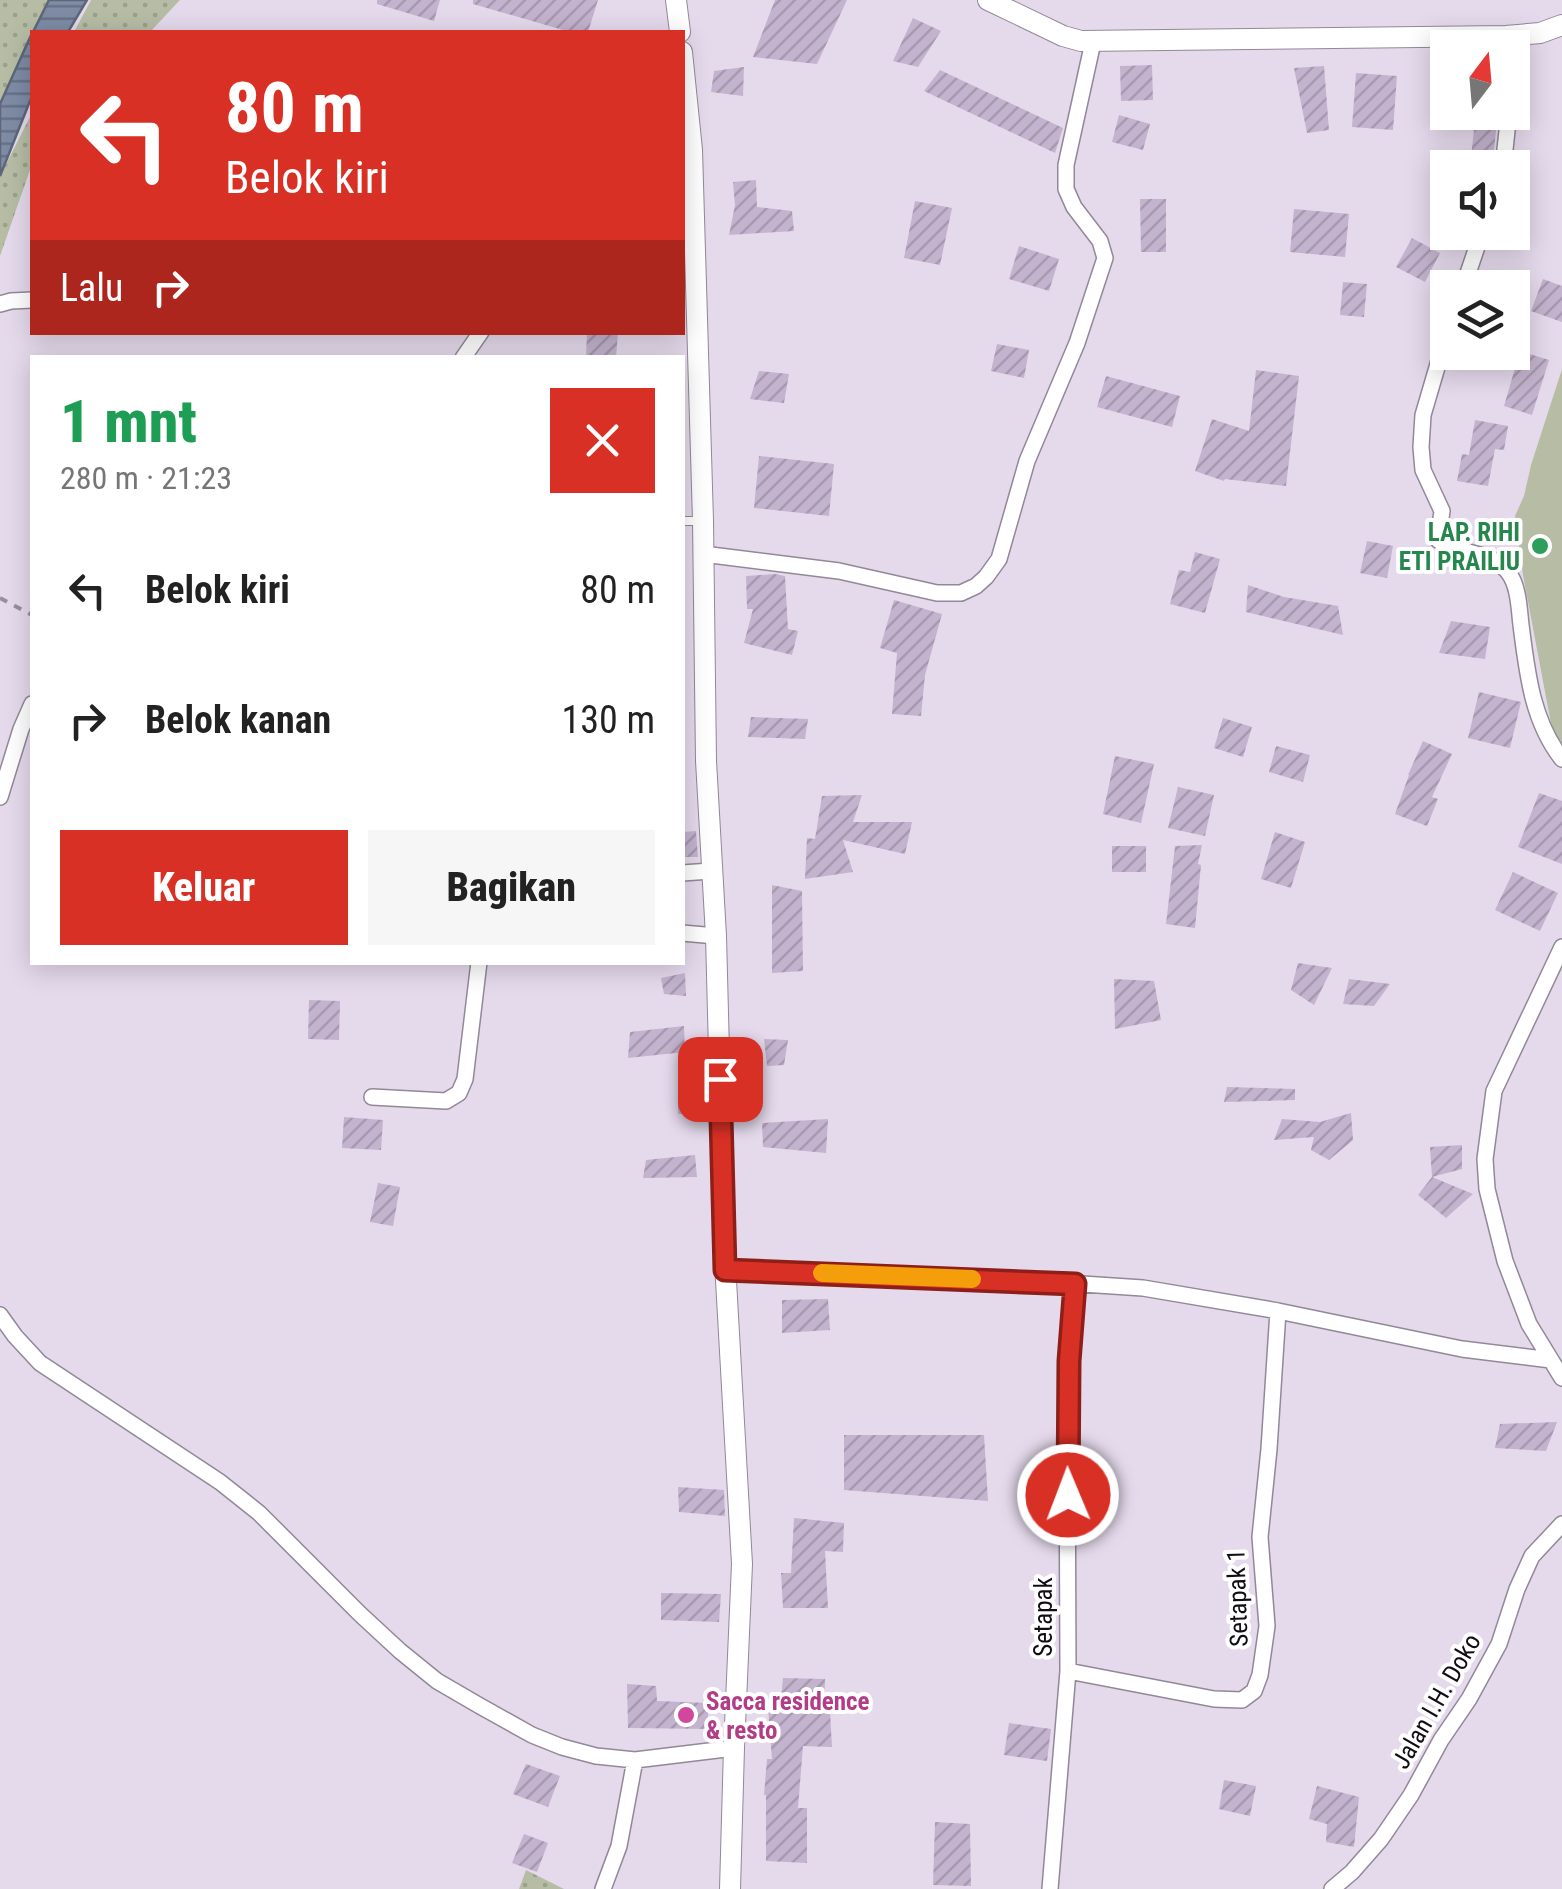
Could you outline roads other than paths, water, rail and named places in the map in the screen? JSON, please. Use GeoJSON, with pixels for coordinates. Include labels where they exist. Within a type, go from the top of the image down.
{"type":"FeatureCollection","features":[{"type":"Feature","properties":{"kind":"street"},"geometry":{"type":"LineString","coordinates":[[676,0],[680,30]]}},
{"type":"Feature","properties":{"kind":"street"},"geometry":{"type":"LineString","coordinates":[[988,0],[1062,36],[1094,42],[1172,38],[1430,41]]}},
{"type":"Feature","properties":{"kind":"street"},"geometry":{"type":"LineString","coordinates":[[1530,35],[1562,26]]}},
{"type":"Feature","properties":{"kind":"street"},"geometry":{"type":"LineString","coordinates":[[703,554],[840,571],[937,593],[961,593],[986,577],[999,558],[1027,461],[1076,344],[1105,258],[1100,241],[1066,190],[1066,165],[1094,42]]}},
{"type":"Feature","properties":{"kind":"street"},"geometry":{"type":"LineString","coordinates":[[685,81],[692,150],[693,521],[703,554],[725,1270],[742,1564],[730,1889]]}},
{"type":"Feature","properties":{"kind":"street"},"geometry":{"type":"LineString","coordinates":[[0,304],[30,300]]}},
{"type":"Feature","properties":{"kind":"street"},"geometry":{"type":"LineString","coordinates":[[1436,370],[1423,415],[1421,447],[1423,470],[1442,510],[1438,540],[1494,560],[1508,573],[1516,590],[1526,668],[1537,714],[1548,742],[1562,759]]}},
{"type":"Feature","properties":{"kind":"street"},"geometry":{"type":"LineString","coordinates":[[0,797],[30,708]]}},
{"type":"Feature","properties":{"kind":"street"},"geometry":{"type":"LineString","coordinates":[[685,873],[711,871]]}},
{"type":"Feature","properties":{"kind":"street"},"geometry":{"type":"LineString","coordinates":[[685,933],[716,936]]}},
{"type":"Feature","properties":{"kind":"street"},"geometry":{"type":"LineString","coordinates":[[1562,947],[1494,1091],[1485,1159],[1487,1189],[1505,1261],[1529,1324],[1562,1378]]}},
{"type":"Feature","properties":{"kind":"street"},"geometry":{"type":"LineString","coordinates":[[372,1096],[446,1101],[459,1093],[465,1079],[480,965]]}},
{"type":"Feature","properties":{"kind":"street"},"geometry":{"type":"LineString","coordinates":[[725,1270],[1142,1288],[1462,1349],[1551,1360]]}},
{"type":"Feature","properties":{"kind":"street","name":"Setapak"},"geometry":{"type":"LineString","coordinates":[[1050,1889],[1068,1671],[1067,1429],[1075,1284]]}},
{"type":"Feature","properties":{"kind":"street","name":"Setapak 1"},"geometry":{"type":"LineString","coordinates":[[1068,1671],[1214,1699],[1242,1700],[1254,1692],[1268,1626],[1260,1537],[1278,1311]]}},
{"type":"Feature","properties":{"kind":"street"},"geometry":{"type":"LineString","coordinates":[[0,1315],[40,1362],[220,1482],[259,1513],[360,1614],[437,1681],[532,1735],[596,1756],[635,1760],[734,1748]]}},
{"type":"Feature","properties":{"kind":"street","name":"Jalan I.H. Doko"},"geometry":{"type":"LineString","coordinates":[[1332,1889],[1381,1839],[1412,1795],[1500,1644],[1532,1556],[1562,1524]]}},
{"type":"Feature","properties":{"kind":"street"},"geometry":{"type":"LineString","coordinates":[[603,1889],[619,1846],[635,1760]]}},
{"type":"Feature","properties":{"kind":"water"},"geometry":{"type":"Polygon","coordinates":[[[49,0],[87,0],[69,30],[34,30],[49,0]]]}},
{"type":"Feature","properties":{"kind":"water"},"geometry":{"type":"Polygon","coordinates":[[[30,37],[30,101],[0,176],[0,104],[30,37]]]}},
{"type":"Feature","properties":{"kind":"place","name":"LAP. RIHI ETI PRAILIU"},"geometry":{"type":"Point","coordinates":[1540,546]}},
{"type":"Feature","properties":{"kind":"place","name":"Sacca residence & resto"},"geometry":{"type":"Point","coordinates":[686,1715]}}]}
